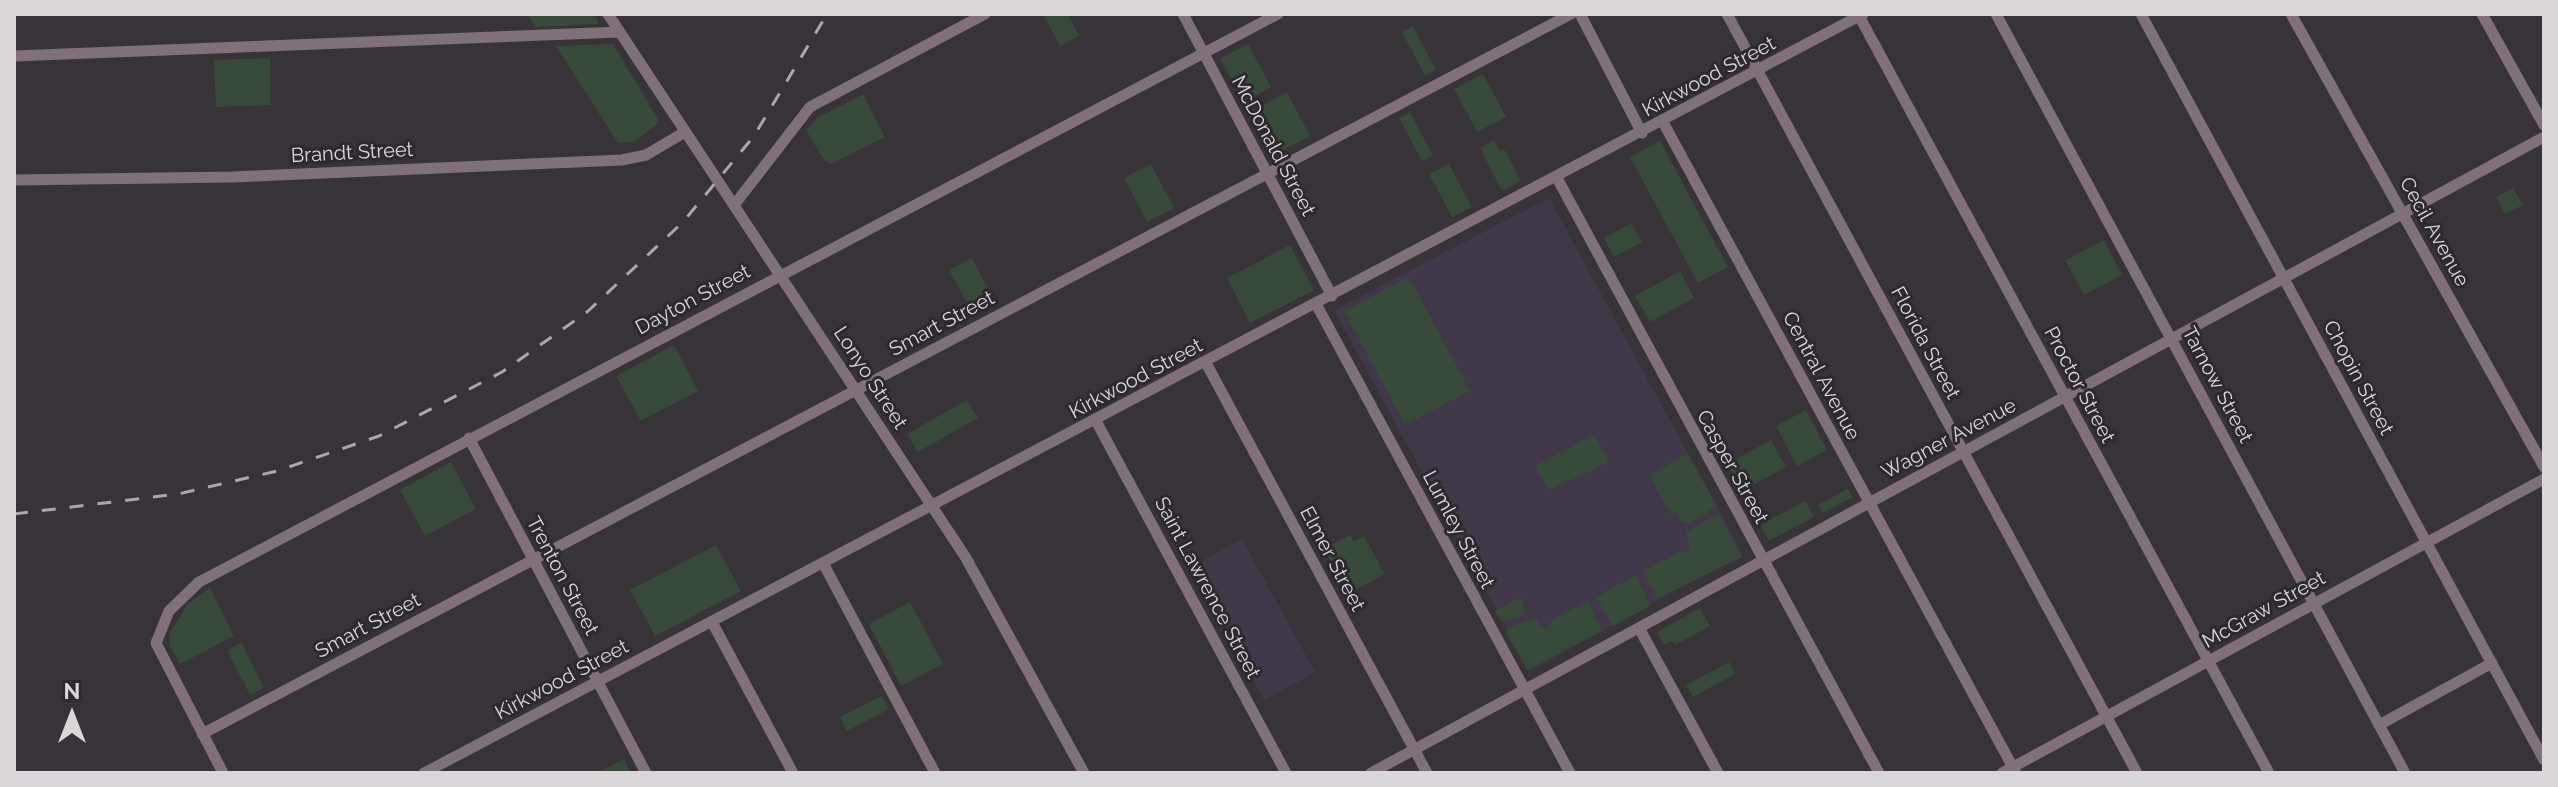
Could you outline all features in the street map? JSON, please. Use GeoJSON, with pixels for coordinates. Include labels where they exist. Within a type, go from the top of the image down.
{"type":"FeatureCollection","features":[{"type":"Feature","properties":{"kind":"street","name":"Lonyo Street"},"geometry":{"type":"LineString","coordinates":[[608,14],[932,506],[984,589],[1084,773]]}},
{"type":"Feature","properties":{"kind":"street"},"geometry":{"type":"LineString","coordinates":[[735,204],[805,111],[985,14]]}},
{"type":"Feature","properties":{"kind":"street","name":"McDonald Street"},"geometry":{"type":"LineString","coordinates":[[1183,14],[1332,296]]}},
{"type":"Feature","properties":{"kind":"street","name":"Dayton Street"},"geometry":{"type":"LineString","coordinates":[[202,734],[157,648],[156,637],[169,611],[199,582],[1278,14]]}},
{"type":"Feature","properties":{"kind":"street","name":"Smart Street"},"geometry":{"type":"LineString","coordinates":[[202,734],[1571,14]]}},
{"type":"Feature","properties":{"kind":"street"},"geometry":{"type":"LineString","coordinates":[[1580,14],[1642,133]]}},
{"type":"Feature","properties":{"kind":"street","name":"Florida Street"},"geometry":{"type":"LineString","coordinates":[[1727,14],[2137,773]]}},
{"type":"Feature","properties":{"kind":"street","name":"Tarnow Street"},"geometry":{"type":"LineString","coordinates":[[1996,14],[2405,773]]}},
{"type":"Feature","properties":{"kind":"street","name":"Chopin Street"},"geometry":{"type":"LineString","coordinates":[[2141,14],[2544,760]]}},
{"type":"Feature","properties":{"kind":"street","name":"Cecil Avenue"},"geometry":{"type":"LineString","coordinates":[[2291,14],[2544,467]]}},
{"type":"Feature","properties":{"kind":"street"},"geometry":{"type":"LineString","coordinates":[[2482,14],[2544,125]]}},
{"type":"Feature","properties":{"kind":"street","name":"Kirkwood Street"},"geometry":{"type":"LineString","coordinates":[[424,773],[1557,178],[1860,15]]}},
{"type":"Feature","properties":{"kind":"street","name":"Proctor Street"},"geometry":{"type":"LineString","coordinates":[[1860,15],[2269,773]]}},
{"type":"Feature","properties":{"kind":"street"},"geometry":{"type":"LineString","coordinates":[[14,56],[620,32]]}},
{"type":"Feature","properties":{"kind":"street","name":"Central Avenue"},"geometry":{"type":"LineString","coordinates":[[1663,122],[1870,502],[2010,771]]}},
{"type":"Feature","properties":{"kind":"street","name":"Brandt Street"},"geometry":{"type":"LineString","coordinates":[[14,180],[232,177],[622,160],[646,155],[685,132]]}},
{"type":"Feature","properties":{"kind":"street","name":"Wagner Avenue"},"geometry":{"type":"LineString","coordinates":[[1371,773],[2544,137]]}},
{"type":"Feature","properties":{"kind":"street","name":"Casper Street"},"geometry":{"type":"LineString","coordinates":[[1557,178],[1879,773]]}},
{"type":"Feature","properties":{"kind":"street","name":"Lumley Street"},"geometry":{"type":"LineString","coordinates":[[1316,304],[1570,773]]}},
{"type":"Feature","properties":{"kind":"street","name":"Elmer Street"},"geometry":{"type":"LineString","coordinates":[[1206,363],[1427,773]]}},
{"type":"Feature","properties":{"kind":"street","name":"Saint Lawrence Street"},"geometry":{"type":"LineString","coordinates":[[1096,421],[1286,773]]}},
{"type":"Feature","properties":{"kind":"street","name":"Trenton Street"},"geometry":{"type":"LineString","coordinates":[[469,438],[646,773]]}},
{"type":"Feature","properties":{"kind":"street","name":"McGraw Street"},"geometry":{"type":"LineString","coordinates":[[2010,771],[2544,479]]}},
{"type":"Feature","properties":{"kind":"street"},"geometry":{"type":"LineString","coordinates":[[823,563],[935,773]]}},
{"type":"Feature","properties":{"kind":"street"},"geometry":{"type":"LineString","coordinates":[[712,622],[793,773]]}},
{"type":"Feature","properties":{"kind":"street"},"geometry":{"type":"LineString","coordinates":[[1639,628],[1718,773]]}},
{"type":"Feature","properties":{"kind":"street"},"geometry":{"type":"LineString","coordinates":[[2379,725],[2492,663]]}},
{"type":"Feature","properties":{"kind":"street"},"geometry":{"type":"LineString","coordinates":[[202,734],[223,773]]}},
{"type":"Feature","properties":{"kind":"shaded area"},"geometry":{"type":"Polygon","coordinates":[[[1549,198],[1742,553],[1530,671],[1334,310],[1549,198]]]}},
{"type":"Feature","properties":{"kind":"shaded area"},"geometry":{"type":"Polygon","coordinates":[[[1242,539],[1315,672],[1264,700],[1191,567],[1242,539]]]}},
{"type":"Feature","properties":{"kind":"green space"},"geometry":{"type":"Polygon","coordinates":[[[527,14],[593,14],[599,24],[536,27],[527,14]]]}},
{"type":"Feature","properties":{"kind":"green space"},"geometry":{"type":"Polygon","coordinates":[[[1043,14],[1068,14],[1079,36],[1060,46],[1043,14]]]}},
{"type":"Feature","properties":{"kind":"green space"},"geometry":{"type":"Polygon","coordinates":[[[1413,26],[1436,70],[1425,76],[1402,32],[1413,26]]]}},
{"type":"Feature","properties":{"kind":"green space"},"geometry":{"type":"Polygon","coordinates":[[[613,44],[658,119],[656,125],[634,142],[618,143],[556,46],[613,44]]]}},
{"type":"Feature","properties":{"kind":"green space"},"geometry":{"type":"Polygon","coordinates":[[[1248,44],[1271,87],[1243,102],[1220,58],[1248,44]]]}},
{"type":"Feature","properties":{"kind":"green space"},"geometry":{"type":"Polygon","coordinates":[[[270,58],[271,105],[216,107],[214,60],[270,58]]]}},
{"type":"Feature","properties":{"kind":"green space"},"geometry":{"type":"Polygon","coordinates":[[[1483,74],[1506,117],[1477,132],[1454,89],[1483,74]]]}},
{"type":"Feature","properties":{"kind":"green space"},"geometry":{"type":"Polygon","coordinates":[[[1287,92],[1310,136],[1271,156],[1248,113],[1287,92]]]}},
{"type":"Feature","properties":{"kind":"green space"},"geometry":{"type":"Polygon","coordinates":[[[863,94],[885,137],[831,164],[824,160],[806,130],[817,118],[863,94]]]}},
{"type":"Feature","properties":{"kind":"green space"},"geometry":{"type":"Polygon","coordinates":[[[1410,112],[1433,156],[1422,161],[1399,118],[1410,112]]]}},
{"type":"Feature","properties":{"kind":"green space"},"geometry":{"type":"Polygon","coordinates":[[[1494,140],[1500,151],[1504,149],[1521,181],[1502,191],[1480,148],[1494,140]]]}},
{"type":"Feature","properties":{"kind":"green space"},"geometry":{"type":"Polygon","coordinates":[[[1660,141],[1728,267],[1698,283],[1630,157],[1660,141]]]}},
{"type":"Feature","properties":{"kind":"green space"},"geometry":{"type":"Polygon","coordinates":[[[1151,164],[1174,208],[1147,222],[1124,178],[1151,164]]]}},
{"type":"Feature","properties":{"kind":"green space"},"geometry":{"type":"Polygon","coordinates":[[[1449,164],[1472,207],[1452,217],[1429,174],[1449,164]]]}},
{"type":"Feature","properties":{"kind":"green space"},"geometry":{"type":"Polygon","coordinates":[[[2513,188],[2523,205],[2505,214],[2496,197],[2513,188]]]}},
{"type":"Feature","properties":{"kind":"green space"},"geometry":{"type":"Polygon","coordinates":[[[1631,223],[1642,242],[1614,257],[1604,238],[1631,223]]]}},
{"type":"Feature","properties":{"kind":"green space"},"geometry":{"type":"Polygon","coordinates":[[[2104,240],[2122,275],[2084,295],[2065,260],[2104,240]]]}},
{"type":"Feature","properties":{"kind":"green space"},"geometry":{"type":"Polygon","coordinates":[[[1290,245],[1314,290],[1250,323],[1227,278],[1290,245]]]}},
{"type":"Feature","properties":{"kind":"green space"},"geometry":{"type":"Polygon","coordinates":[[[972,258],[995,302],[973,314],[949,270],[972,258]]]}},
{"type":"Feature","properties":{"kind":"green space"},"geometry":{"type":"Polygon","coordinates":[[[1680,271],[1694,298],[1650,322],[1635,296],[1680,271]]]}},
{"type":"Feature","properties":{"kind":"green space"},"geometry":{"type":"Polygon","coordinates":[[[1409,277],[1470,391],[1405,425],[1344,311],[1409,277]]]}},
{"type":"Feature","properties":{"kind":"green space"},"geometry":{"type":"Polygon","coordinates":[[[674,345],[698,391],[641,421],[616,376],[674,345]]]}},
{"type":"Feature","properties":{"kind":"green space"},"geometry":{"type":"Polygon","coordinates":[[[967,400],[978,418],[918,452],[907,434],[967,400]]]}},
{"type":"Feature","properties":{"kind":"green space"},"geometry":{"type":"Polygon","coordinates":[[[1806,410],[1827,450],[1797,466],[1776,426],[1806,410]]]}},
{"type":"Feature","properties":{"kind":"green space"},"geometry":{"type":"Polygon","coordinates":[[[1594,434],[1609,462],[1549,490],[1535,466],[1594,434]]]}},
{"type":"Feature","properties":{"kind":"green space"},"geometry":{"type":"Polygon","coordinates":[[[1771,440],[1786,467],[1742,491],[1727,464],[1771,440]]]}},
{"type":"Feature","properties":{"kind":"green space"},"geometry":{"type":"Polygon","coordinates":[[[1688,454],[1717,506],[1689,524],[1681,521],[1676,512],[1670,514],[1649,475],[1688,454]]]}},
{"type":"Feature","properties":{"kind":"green space"},"geometry":{"type":"Polygon","coordinates":[[[451,462],[476,509],[425,536],[400,490],[451,462]]]}},
{"type":"Feature","properties":{"kind":"green space"},"geometry":{"type":"Polygon","coordinates":[[[1848,489],[1853,497],[1823,513],[1818,505],[1848,489]]]}},
{"type":"Feature","properties":{"kind":"green space"},"geometry":{"type":"Polygon","coordinates":[[[1805,501],[1814,517],[1769,541],[1760,525],[1805,501]]]}},
{"type":"Feature","properties":{"kind":"green space"},"geometry":{"type":"Polygon","coordinates":[[[1719,514],[1742,557],[1657,599],[1643,571],[1681,551],[1691,554],[1686,532],[1719,514]]]}},
{"type":"Feature","properties":{"kind":"green space"},"geometry":{"type":"Polygon","coordinates":[[[1350,535],[1354,541],[1364,536],[1385,574],[1348,594],[1324,549],[1350,535]]]}},
{"type":"Feature","properties":{"kind":"green space"},"geometry":{"type":"Polygon","coordinates":[[[716,545],[741,591],[655,636],[630,590],[716,545]]]}},
{"type":"Feature","properties":{"kind":"green space"},"geometry":{"type":"Polygon","coordinates":[[[1636,575],[1650,606],[1613,626],[1596,597],[1636,575]]]}},
{"type":"Feature","properties":{"kind":"green space"},"geometry":{"type":"Polygon","coordinates":[[[210,588],[234,636],[180,664],[169,645],[170,633],[187,605],[210,588]]]}},
{"type":"Feature","properties":{"kind":"green space"},"geometry":{"type":"Polygon","coordinates":[[[1521,597],[1526,614],[1502,623],[1495,611],[1521,597]]]}},
{"type":"Feature","properties":{"kind":"green space"},"geometry":{"type":"Polygon","coordinates":[[[1588,601],[1602,631],[1527,670],[1506,632],[1509,628],[1536,617],[1543,629],[1552,624],[1550,621],[1588,601]]]}},
{"type":"Feature","properties":{"kind":"green space"},"geometry":{"type":"Polygon","coordinates":[[[910,602],[943,664],[901,686],[869,624],[910,602]]]}},
{"type":"Feature","properties":{"kind":"green space"},"geometry":{"type":"Polygon","coordinates":[[[1700,608],[1710,626],[1675,645],[1672,641],[1664,645],[1657,632],[1700,608]]]}},
{"type":"Feature","properties":{"kind":"green space"},"geometry":{"type":"Polygon","coordinates":[[[241,642],[264,688],[250,695],[227,650],[241,642]]]}},
{"type":"Feature","properties":{"kind":"green space"},"geometry":{"type":"Polygon","coordinates":[[[1729,662],[1735,674],[1693,697],[1686,685],[1729,662]]]}},
{"type":"Feature","properties":{"kind":"green space"},"geometry":{"type":"Polygon","coordinates":[[[882,696],[889,709],[847,731],[840,717],[882,696]]]}},
{"type":"Feature","properties":{"kind":"green space"},"geometry":{"type":"Polygon","coordinates":[[[624,759],[631,773],[597,773],[624,759]]]}},
{"type":"Feature","properties":{"kind":"railway"},"geometry":{"type":"LineString","coordinates":[[14,514],[178,494],[277,471],[379,436],[502,372],[587,312],[683,222],[754,136],[827,14]]}}]}
